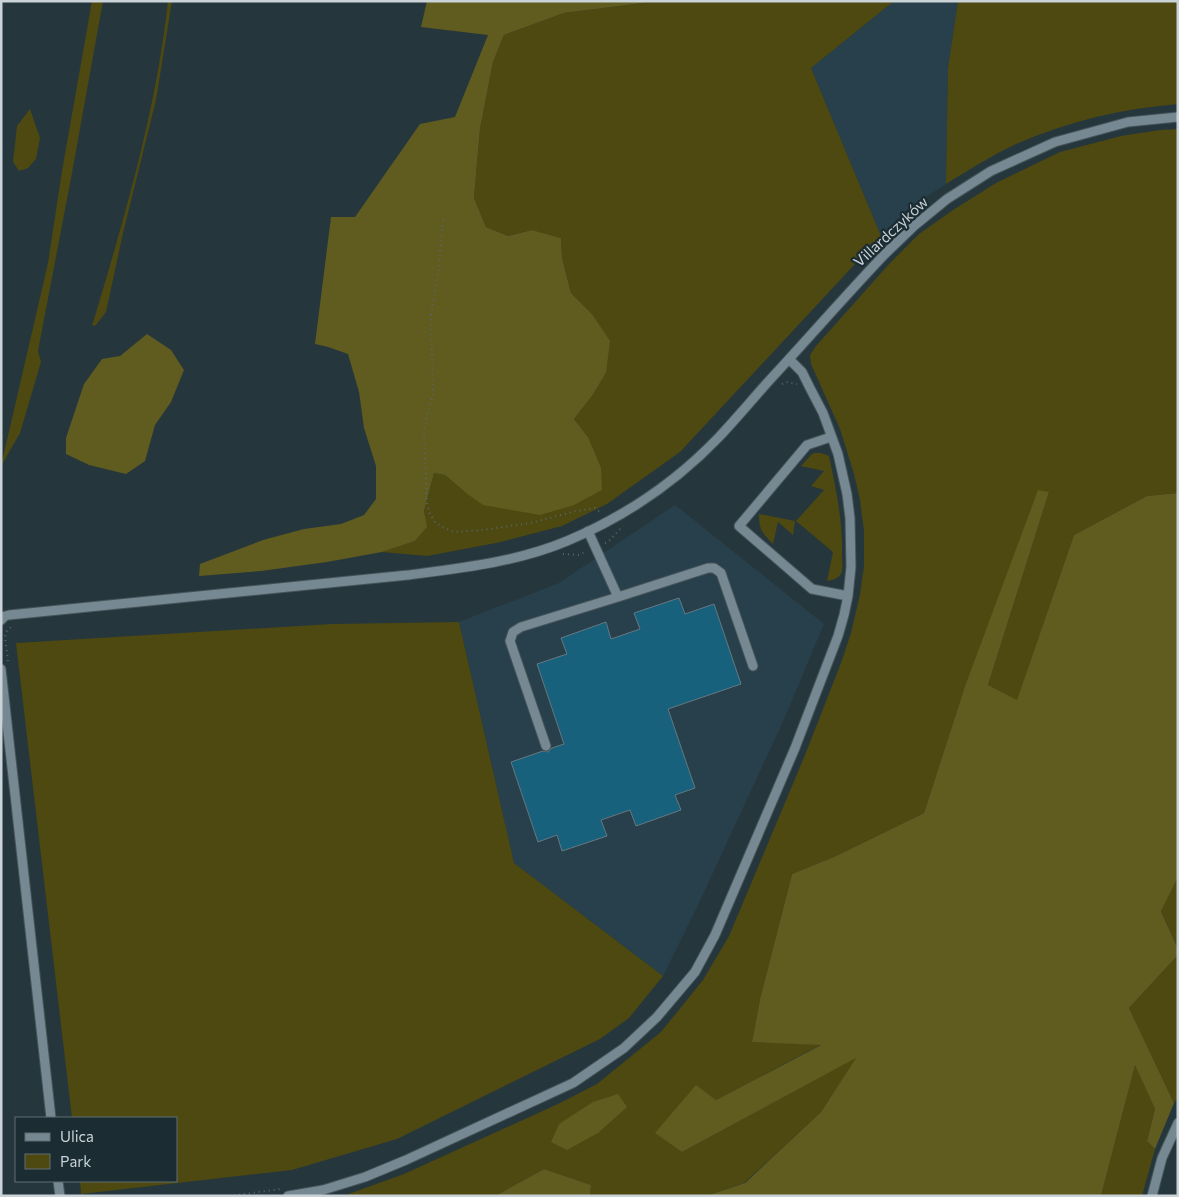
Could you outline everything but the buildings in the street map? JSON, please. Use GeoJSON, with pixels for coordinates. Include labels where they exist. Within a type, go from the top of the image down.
{"type":"FeatureCollection","features":[{"type":"Feature","properties":{"kind":"street","name":"Villardczyków"},"geometry":{"type":"LineString","coordinates":[[1,620],[9,614],[464,568],[519,557],[566,542],[607,522],[647,498],[682,472],[719,437],[874,265],[914,226],[947,199],[990,171],[1056,142],[1128,122],[1178,118]]}},
{"type":"Feature","properties":{"kind":"street"},"geometry":{"type":"LineString","coordinates":[[286,1192],[322,1190],[365,1177],[573,1083],[624,1048],[657,1017],[695,972],[715,935],[798,739],[838,636],[848,596],[851,567],[850,518],[840,462],[823,413],[802,372],[789,359]]}},
{"type":"Feature","properties":{"kind":"street"},"geometry":{"type":"LineString","coordinates":[[831,436],[807,446],[739,526],[812,589],[848,596]]}},
{"type":"Feature","properties":{"kind":"street"},"geometry":{"type":"LineString","coordinates":[[588,531],[618,597]]}},
{"type":"Feature","properties":{"kind":"street"},"geometry":{"type":"LineString","coordinates":[[546,746],[510,641],[513,632],[521,627],[708,568],[714,568],[721,573],[752,666]]}},
{"type":"Feature","properties":{"kind":"street"},"geometry":{"type":"LineString","coordinates":[[5,669],[51,1117]]}},
{"type":"Feature","properties":{"kind":"street"},"geometry":{"type":"LineString","coordinates":[[1152,1196],[1162,1158],[1178,1123]]}},
{"type":"Feature","properties":{"kind":"street"},"geometry":{"type":"LineString","coordinates":[[58,1182],[60,1196]]}},
{"type":"Feature","properties":{"kind":"path"},"geometry":{"type":"LineString","coordinates":[[443,220],[438,274],[431,315],[433,394],[424,435],[427,504],[430,514],[435,522],[454,532],[530,523],[595,508],[607,522]]}},
{"type":"Feature","properties":{"kind":"path"},"geometry":{"type":"LineString","coordinates":[[780,384],[786,382],[797,384],[801,388]]}},
{"type":"Feature","properties":{"kind":"path"},"geometry":{"type":"LineString","coordinates":[[562,554],[579,555],[608,542],[628,520]]}},
{"type":"Feature","properties":{"kind":"path"},"geometry":{"type":"LineString","coordinates":[[5,669],[6,632],[16,622]]}},
{"type":"Feature","properties":{"kind":"path"},"geometry":{"type":"LineString","coordinates":[[1,649],[6,649]]}},
{"type":"Feature","properties":{"kind":"path"},"geometry":{"type":"LineString","coordinates":[[229,1196],[286,1192]]}},
{"type":"Feature","properties":{"kind":"shaded area"},"geometry":{"type":"Polygon","coordinates":[[[427,1],[646,1],[643,3],[564,13],[504,35],[493,62],[480,129],[474,198],[486,227],[508,236],[532,230],[561,238],[562,258],[571,293],[592,314],[610,341],[606,373],[592,396],[574,419],[588,437],[601,468],[602,490],[574,505],[540,515],[483,505],[445,475],[434,473],[424,511],[427,527],[415,541],[382,552],[327,562],[261,571],[199,576],[200,564],[263,540],[304,529],[341,524],[364,515],[376,499],[376,466],[364,428],[359,392],[348,354],[315,344],[331,217],[355,217],[420,124],[455,117],[488,35],[421,27],[427,1]]]}},
{"type":"Feature","properties":{"kind":"shaded area"},"geometry":{"type":"Polygon","coordinates":[[[894,1],[958,1],[948,68],[946,184],[906,210],[881,236],[811,68],[894,1]]]}},
{"type":"Feature","properties":{"kind":"shaded area"},"geometry":{"type":"Polygon","coordinates":[[[147,334],[171,350],[184,370],[171,402],[155,425],[145,461],[126,474],[89,465],[66,454],[66,438],[84,384],[102,359],[120,356],[147,334]]]}},
{"type":"Feature","properties":{"kind":"shaded area"},"geometry":{"type":"Polygon","coordinates":[[[1038,490],[1049,492],[988,685],[1017,700],[1074,535],[1147,496],[1178,493],[1178,877],[1161,911],[1178,949],[1178,955],[1129,1008],[1174,1103],[1155,1149],[1147,1141],[1155,1109],[1135,1065],[1101,1196],[706,1196],[745,1183],[821,1112],[856,1058],[682,1152],[655,1133],[696,1085],[716,1100],[821,1045],[752,1042],[760,999],[792,874],[836,856],[924,813],[964,689],[1038,490]]]}},
{"type":"Feature","properties":{"kind":"shaded area"},"geometry":{"type":"Polygon","coordinates":[[[675,505],[824,624],[785,717],[663,976],[514,863],[459,622],[559,583],[675,505]]]}},
{"type":"Feature","properties":{"kind":"shaded area"},"geometry":{"type":"Polygon","coordinates":[[[618,1094],[627,1107],[598,1133],[567,1150],[551,1142],[559,1124],[593,1102],[618,1094]]]}},
{"type":"Feature","properties":{"kind":"shaded area"},"geometry":{"type":"Polygon","coordinates":[[[544,1169],[591,1185],[590,1196],[495,1196],[544,1169]]]}},
{"type":"Feature","properties":{"kind":"green space"},"geometry":{"type":"Polygon","coordinates":[[[92,1],[103,1],[38,351],[41,362],[20,433],[1,466],[48,263],[92,1]]]}},
{"type":"Feature","properties":{"kind":"green space"},"geometry":{"type":"Polygon","coordinates":[[[168,1],[172,1],[156,100],[123,233],[106,312],[96,325],[92,326],[138,165],[156,84],[168,1]]]}},
{"type":"Feature","properties":{"kind":"green space"},"geometry":{"type":"Polygon","coordinates":[[[646,1],[894,1],[811,68],[881,236],[680,452],[607,504],[562,526],[496,543],[427,556],[382,552],[415,541],[426,528],[424,511],[434,473],[445,475],[466,493],[588,437],[574,419],[592,396],[606,373],[592,314],[571,293],[562,258],[561,238],[532,230],[508,236],[486,227],[474,198],[480,129],[493,62],[504,35],[564,13],[643,3],[646,1]]]}},
{"type":"Feature","properties":{"kind":"green space"},"geometry":{"type":"Polygon","coordinates":[[[958,1],[1178,1],[1178,104],[1114,113],[1052,130],[1003,150],[946,184],[948,68],[958,1]]]}},
{"type":"Feature","properties":{"kind":"green space"},"geometry":{"type":"Polygon","coordinates":[[[30,109],[40,138],[36,159],[28,168],[19,171],[13,162],[17,126],[30,109]]]}},
{"type":"Feature","properties":{"kind":"green space"},"geometry":{"type":"Polygon","coordinates":[[[1178,129],[1178,493],[1147,496],[1074,535],[1017,701],[988,685],[1049,492],[964,689],[924,813],[836,856],[792,874],[760,999],[752,1042],[822,1044],[716,1100],[682,1152],[857,1057],[821,1112],[744,1183],[706,1196],[590,1196],[591,1185],[544,1169],[495,1196],[343,1196],[404,1174],[558,1104],[597,1084],[661,1032],[703,980],[729,936],[805,755],[841,663],[851,633],[864,567],[864,531],[860,500],[840,429],[811,364],[810,355],[816,346],[890,263],[919,234],[996,183],[1060,152],[1121,136],[1178,129]]]}},
{"type":"Feature","properties":{"kind":"green space"},"geometry":{"type":"Polygon","coordinates":[[[814,453],[829,456],[840,518],[842,571],[836,578],[827,581],[833,552],[796,521],[824,490],[811,486],[824,471],[801,466],[814,453]]]}},
{"type":"Feature","properties":{"kind":"green space"},"geometry":{"type":"Polygon","coordinates":[[[759,514],[795,521],[793,535],[778,522],[773,544],[762,531],[759,514]]]}},
{"type":"Feature","properties":{"kind":"green space"},"geometry":{"type":"Polygon","coordinates":[[[459,622],[514,863],[663,976],[629,1018],[600,1039],[397,1139],[292,1170],[81,1194],[80,1182],[178,1182],[178,1117],[72,1117],[16,643],[332,624],[459,622]]]}},
{"type":"Feature","properties":{"kind":"green space"},"geometry":{"type":"Polygon","coordinates":[[[1178,877],[1178,949],[1161,910],[1178,877]]]}},
{"type":"Feature","properties":{"kind":"green space"},"geometry":{"type":"Polygon","coordinates":[[[1178,955],[1178,1098],[1174,1103],[1129,1008],[1178,955]]]}},
{"type":"Feature","properties":{"kind":"green space"},"geometry":{"type":"Polygon","coordinates":[[[1135,1064],[1155,1109],[1147,1141],[1155,1149],[1142,1196],[1101,1196],[1135,1064]]]}}]}
